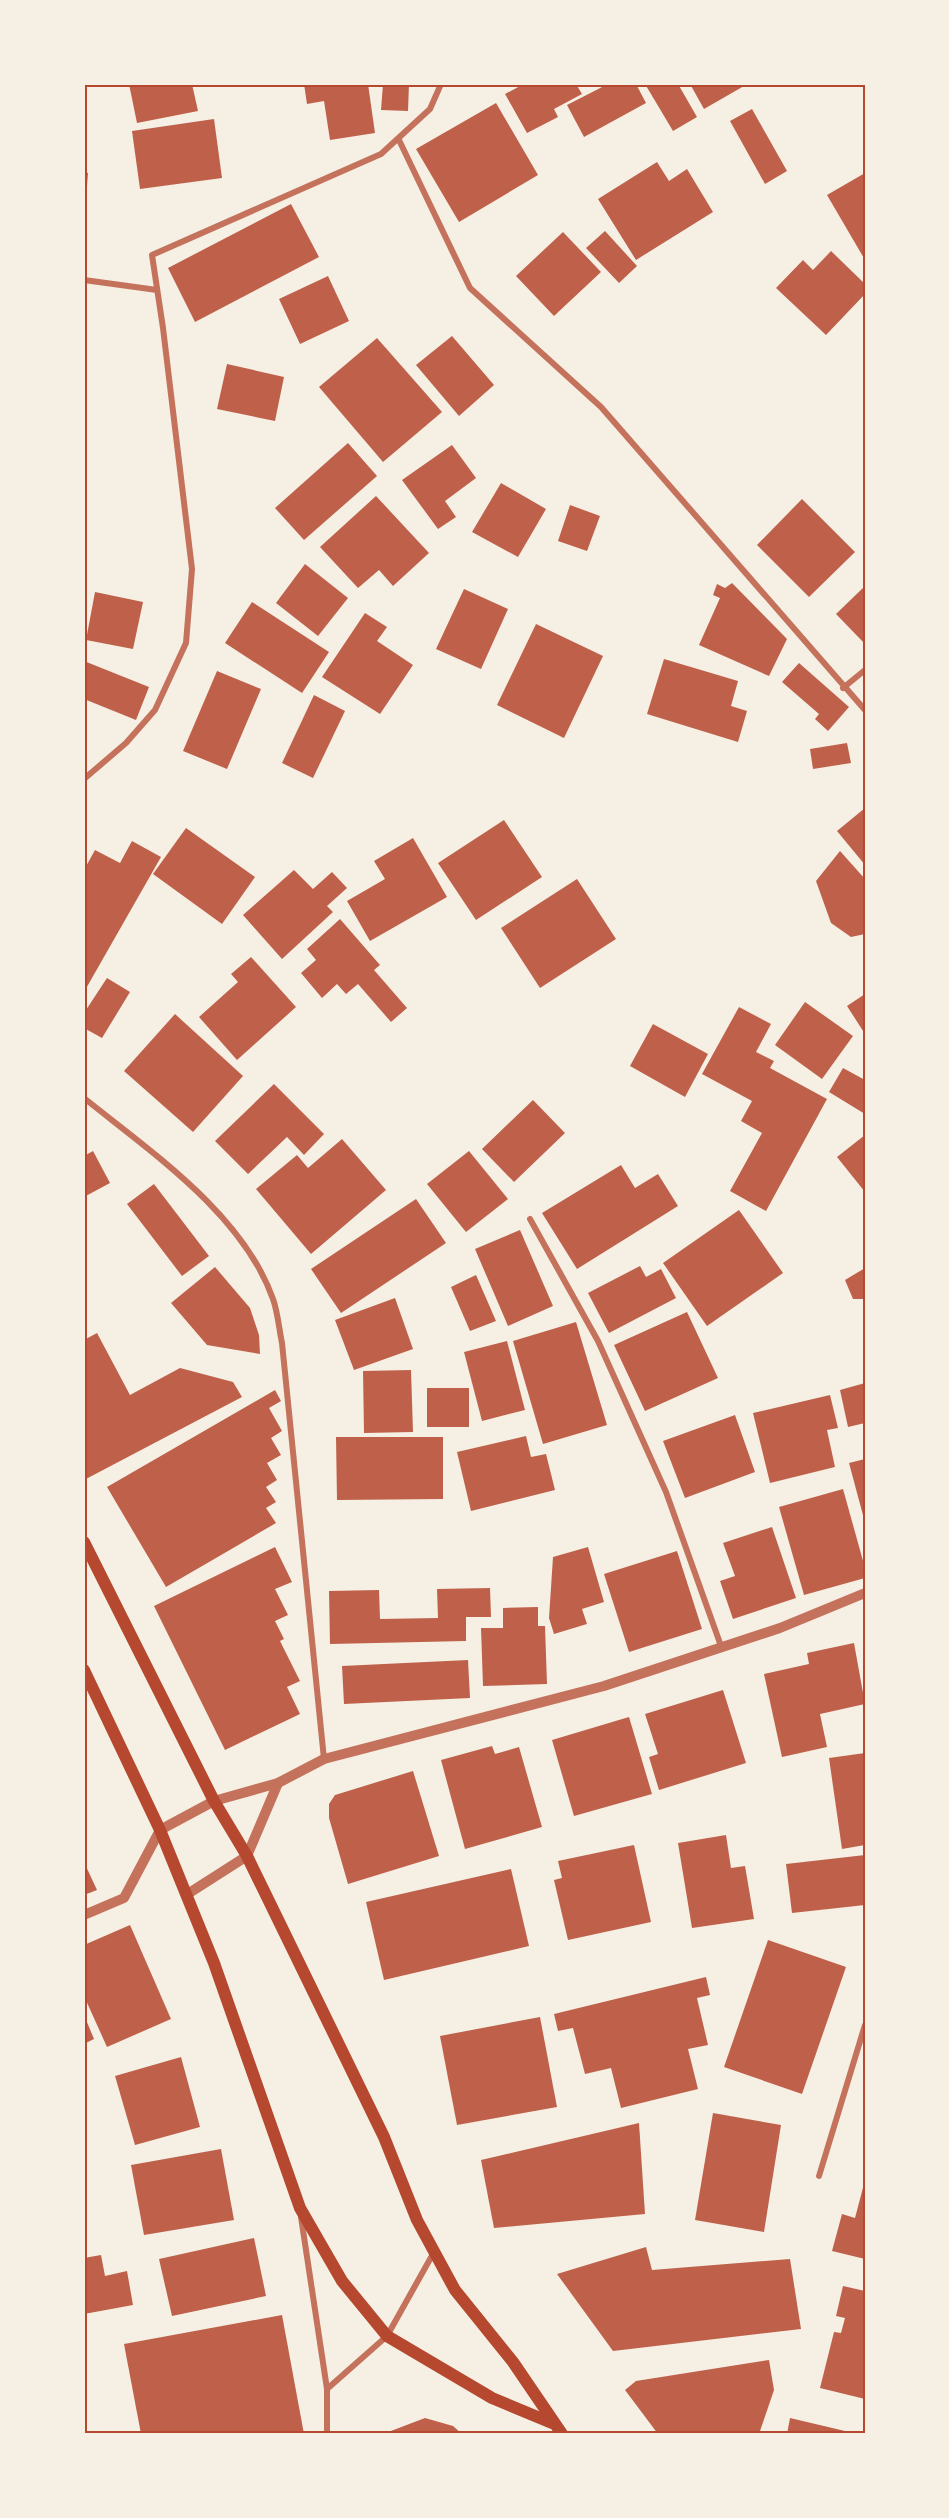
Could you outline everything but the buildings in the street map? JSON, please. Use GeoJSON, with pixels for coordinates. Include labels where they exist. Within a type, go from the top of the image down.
{"type":"FeatureCollection","features":[{"type":"Feature","properties":{"kind":"main road"},"geometry":{"type":"LineString","coordinates":[[84,1542],[214,1801],[247,1856],[384,2137],[417,2220],[455,2290],[513,2362],[552,2423],[562,2434]]}},
{"type":"Feature","properties":{"kind":"main road"},"geometry":{"type":"LineString","coordinates":[[84,1670],[160,1830],[214,1963],[300,2208],[342,2281],[387,2336],[492,2398],[552,2423]]}},
{"type":"Feature","properties":{"kind":"street"},"geometry":{"type":"LineString","coordinates":[[84,779],[126,743],[155,710],[186,643],[192,569],[152,255],[381,154],[399,140],[430,109],[441,84]]}},
{"type":"Feature","properties":{"kind":"street"},"geometry":{"type":"LineString","coordinates":[[399,140],[470,288],[601,407],[843,688],[865,710]]}},
{"type":"Feature","properties":{"kind":"street"},"geometry":{"type":"LineString","coordinates":[[84,280],[157,290]]}},
{"type":"Feature","properties":{"kind":"street"},"geometry":{"type":"LineString","coordinates":[[843,688],[865,670]]}},
{"type":"Feature","properties":{"kind":"street"},"geometry":{"type":"LineString","coordinates":[[84,1098],[217,1210],[260,1269],[274,1300],[282,1343],[324,1759]]}},
{"type":"Feature","properties":{"kind":"street"},"geometry":{"type":"LineString","coordinates":[[530,1219],[598,1341],[662,1482],[721,1646]]}},
{"type":"Feature","properties":{"kind":"street"},"geometry":{"type":"LineString","coordinates":[[84,1915],[124,1898],[160,1830],[214,1801],[278,1783],[324,1759],[604,1686],[780,1628],[865,1593]]}},
{"type":"Feature","properties":{"kind":"street"},"geometry":{"type":"LineString","coordinates":[[186,1895],[247,1856],[278,1783]]}},
{"type":"Feature","properties":{"kind":"street"},"geometry":{"type":"LineString","coordinates":[[819,2176],[865,2025]]}},
{"type":"Feature","properties":{"kind":"street"},"geometry":{"type":"LineString","coordinates":[[300,2208],[327,2389],[327,2434]]}},
{"type":"Feature","properties":{"kind":"street"},"geometry":{"type":"LineString","coordinates":[[327,2389],[387,2336],[434,2251]]}}]}
